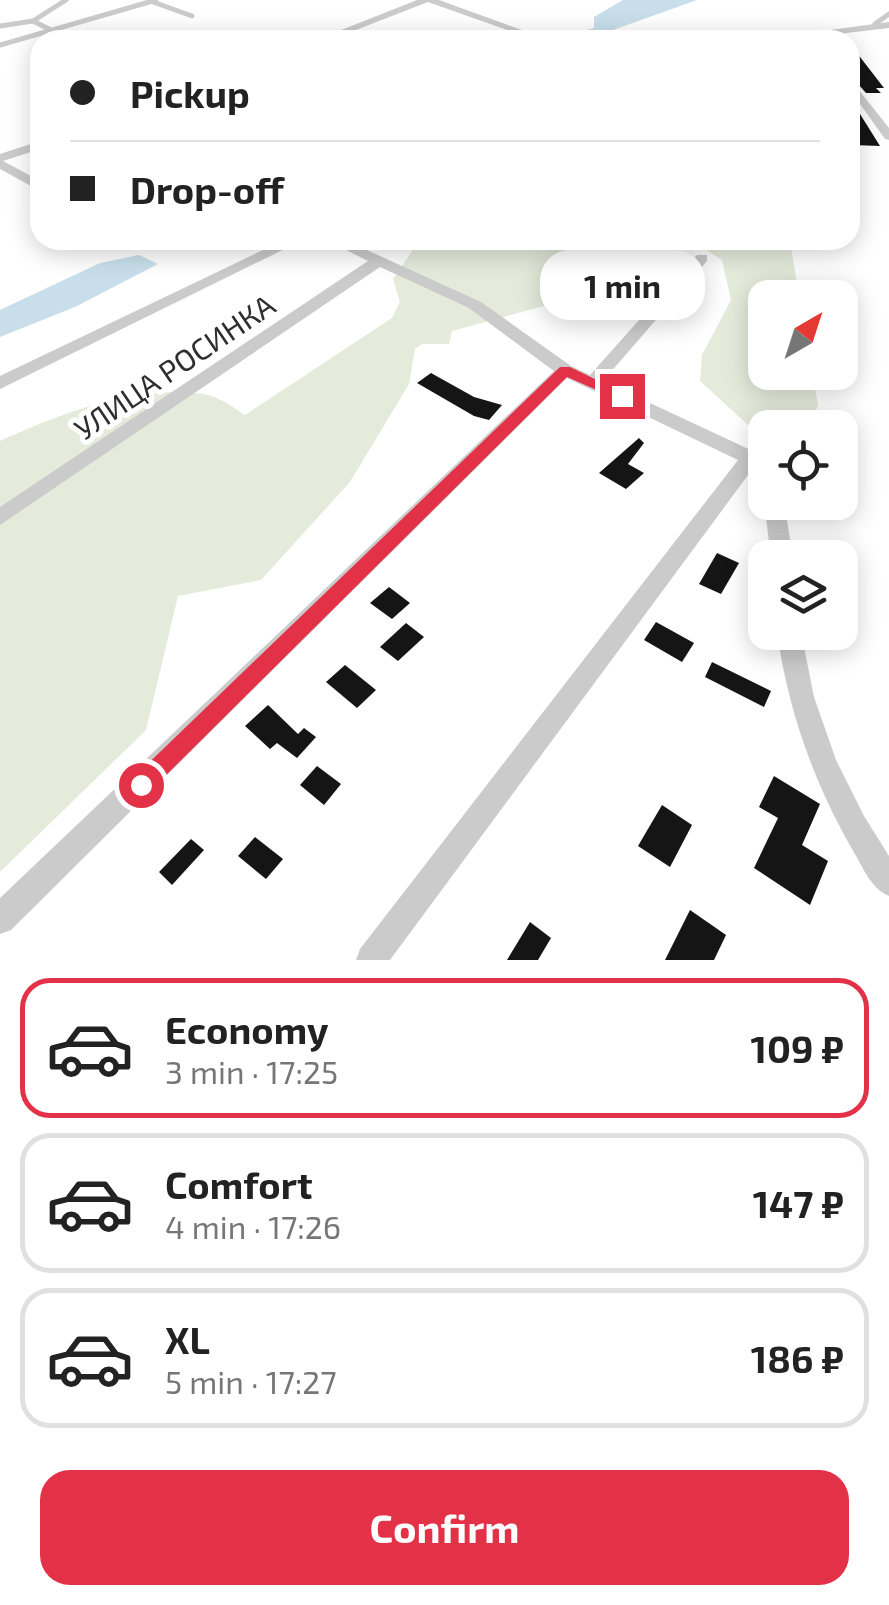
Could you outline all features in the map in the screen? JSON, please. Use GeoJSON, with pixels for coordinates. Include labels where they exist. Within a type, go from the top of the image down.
{"type":"FeatureCollection","features":[{"type":"Feature","properties":{"kind":"street"},"geometry":{"type":"LineString","coordinates":[[348,30],[427,0],[513,30]]}},
{"type":"Feature","properties":{"kind":"street"},"geometry":{"type":"LineString","coordinates":[[847,30],[889,25]]}},
{"type":"Feature","properties":{"kind":"street"},"geometry":{"type":"LineString","coordinates":[[860,96],[889,136]]}},
{"type":"Feature","properties":{"kind":"street"},"geometry":{"type":"LineString","coordinates":[[0,161],[30,148]]}},
{"type":"Feature","properties":{"kind":"street"},"geometry":{"type":"LineString","coordinates":[[0,161],[30,180]]}},
{"type":"Feature","properties":{"kind":"street"},"geometry":{"type":"LineString","coordinates":[[0,384],[275,250]]}},
{"type":"Feature","properties":{"kind":"street"},"geometry":{"type":"LineString","coordinates":[[359,251],[474,304],[565,370],[748,461]]}},
{"type":"Feature","properties":{"kind":"street"},"geometry":{"type":"LineString","coordinates":[[594,382],[702,258]]}},
{"type":"Feature","properties":{"kind":"street","name":"УЛИЦА РОСИНКА"},"geometry":{"type":"LineString","coordinates":[[0,517],[380,260]]}},
{"type":"Feature","properties":{"kind":"street"},"geometry":{"type":"LineString","coordinates":[[0,920],[565,370]]}},
{"type":"Feature","properties":{"kind":"street"},"geometry":{"type":"LineString","coordinates":[[371,960],[748,478]]}},
{"type":"Feature","properties":{"kind":"street"},"geometry":{"type":"LineString","coordinates":[[794,650],[818,750],[863,846],[889,881]]}},
{"type":"Feature","properties":{"kind":"lane"},"geometry":{"type":"LineString","coordinates":[[0,26],[33,21],[66,0]]}},
{"type":"Feature","properties":{"kind":"lane"},"geometry":{"type":"LineString","coordinates":[[33,21],[52,30],[154,1],[192,16]]}},
{"type":"Feature","properties":{"kind":"lane"},"geometry":{"type":"LineString","coordinates":[[875,24],[889,14]]}},
{"type":"Feature","properties":{"kind":"lane"},"geometry":{"type":"LineString","coordinates":[[0,46],[30,37]]}},
{"type":"Feature","properties":{"kind":"green space"},"geometry":{"type":"Polygon","coordinates":[[[413,250],[679,250],[638,264],[584,295],[452,331],[449,344],[422,344],[415,349],[409,384],[350,482],[261,580],[178,596],[146,730],[0,872],[0,441],[98,404],[151,393],[209,395],[245,415],[392,318],[400,302],[393,279],[413,250]]]}},
{"type":"Feature","properties":{"kind":"green space"},"geometry":{"type":"Polygon","coordinates":[[[706,250],[792,250],[796,280],[748,280],[748,390],[815,390],[816,410],[748,410],[748,425],[700,381],[702,355],[731,300],[722,260],[706,250]]]}},
{"type":"Feature","properties":{"kind":"water"},"geometry":{"type":"Polygon","coordinates":[[[623,0],[697,0],[613,30],[586,30],[594,28],[594,17],[623,0]]]}},
{"type":"Feature","properties":{"kind":"water"},"geometry":{"type":"Polygon","coordinates":[[[139,255],[158,264],[75,307],[0,337],[0,310],[100,263],[139,255]]]}},
{"type":"Feature","properties":{"kind":"building"},"geometry":{"type":"Polygon","coordinates":[[[860,57],[884,88],[876,88],[881,93],[866,93],[860,86],[860,57]]]}},
{"type":"Feature","properties":{"kind":"building"},"geometry":{"type":"Polygon","coordinates":[[[860,114],[880,146],[860,145],[860,114]]]}},
{"type":"Feature","properties":{"kind":"building"},"geometry":{"type":"Polygon","coordinates":[[[431,373],[474,397],[502,405],[489,420],[474,416],[417,383],[431,373]]]}},
{"type":"Feature","properties":{"kind":"building"},"geometry":{"type":"Polygon","coordinates":[[[639,438],[644,443],[628,464],[644,473],[626,489],[599,473],[639,438]]]}},
{"type":"Feature","properties":{"kind":"building"},"geometry":{"type":"Polygon","coordinates":[[[717,553],[739,563],[721,594],[699,584],[717,553]]]}},
{"type":"Feature","properties":{"kind":"building"},"geometry":{"type":"Polygon","coordinates":[[[389,587],[410,603],[392,619],[370,603],[389,587]]]}},
{"type":"Feature","properties":{"kind":"building"},"geometry":{"type":"Polygon","coordinates":[[[656,622],[694,643],[682,662],[644,640],[656,622]]]}},
{"type":"Feature","properties":{"kind":"building"},"geometry":{"type":"Polygon","coordinates":[[[406,623],[424,637],[398,661],[380,647],[406,623]]]}},
{"type":"Feature","properties":{"kind":"building"},"geometry":{"type":"Polygon","coordinates":[[[712,662],[771,691],[764,707],[705,677],[712,662]]]}},
{"type":"Feature","properties":{"kind":"building"},"geometry":{"type":"Polygon","coordinates":[[[345,665],[376,690],[357,708],[326,682],[345,665]]]}},
{"type":"Feature","properties":{"kind":"building"},"geometry":{"type":"Polygon","coordinates":[[[268,705],[298,734],[304,728],[316,737],[297,758],[277,743],[270,749],[245,726],[268,705]]]}},
{"type":"Feature","properties":{"kind":"building"},"geometry":{"type":"Polygon","coordinates":[[[317,766],[341,784],[324,805],[300,785],[317,766]]]}},
{"type":"Feature","properties":{"kind":"building"},"geometry":{"type":"Polygon","coordinates":[[[774,776],[820,804],[802,845],[828,861],[810,905],[754,868],[778,818],[759,807],[774,776]]]}},
{"type":"Feature","properties":{"kind":"building"},"geometry":{"type":"Polygon","coordinates":[[[662,805],[692,825],[670,867],[638,846],[662,805]]]}},
{"type":"Feature","properties":{"kind":"building"},"geometry":{"type":"Polygon","coordinates":[[[255,837],[283,859],[266,879],[238,856],[255,837]]]}},
{"type":"Feature","properties":{"kind":"building"},"geometry":{"type":"Polygon","coordinates":[[[191,839],[204,850],[172,885],[159,872],[191,839]]]}},
{"type":"Feature","properties":{"kind":"building"},"geometry":{"type":"Polygon","coordinates":[[[690,910],[726,935],[714,960],[665,960],[690,910]]]}},
{"type":"Feature","properties":{"kind":"building"},"geometry":{"type":"Polygon","coordinates":[[[530,922],[551,938],[538,960],[507,960],[530,922]]]}},
{"type":"Feature","properties":{"kind":"route"},"geometry":{"type":"LineString","coordinates":[[141,785],[565,370],[622,396]]}}]}
